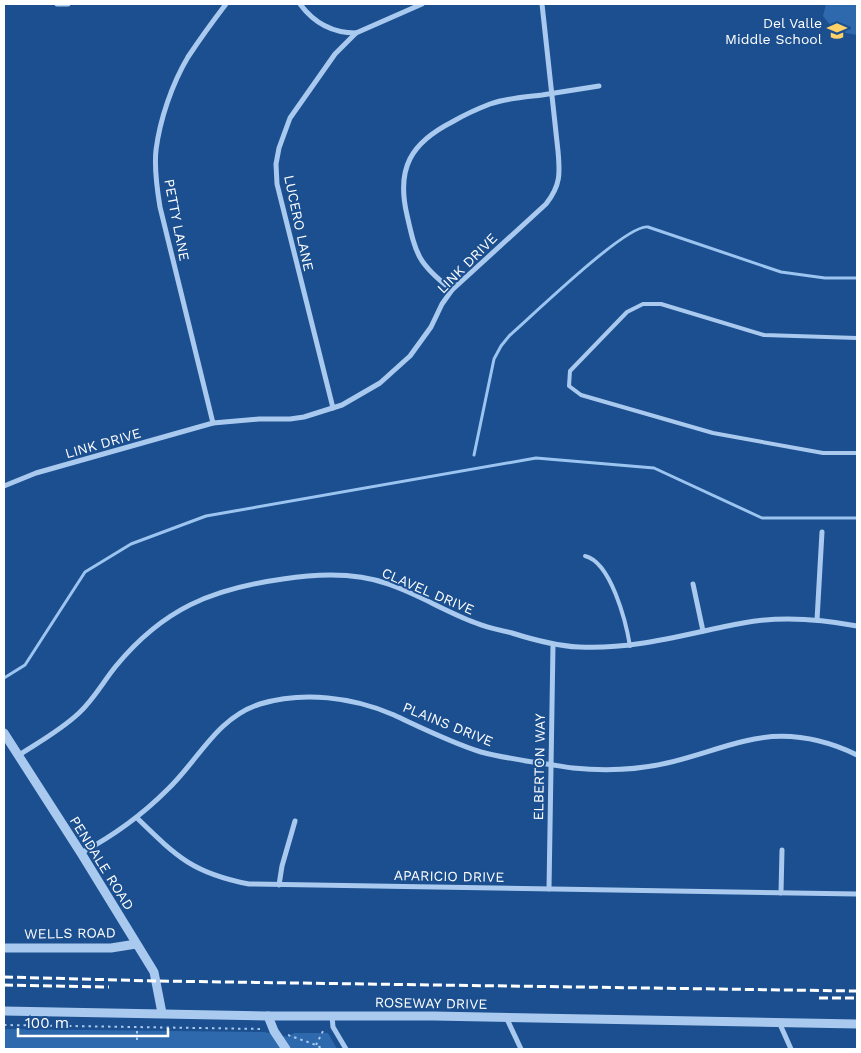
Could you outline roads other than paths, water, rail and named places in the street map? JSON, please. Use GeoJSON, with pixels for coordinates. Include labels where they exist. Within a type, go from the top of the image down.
{"type":"FeatureCollection","features":[{"type":"Feature","properties":{"kind":"street"},"geometry":{"type":"LineString","coordinates":[[57,4],[68,4]]}},
{"type":"Feature","properties":{"kind":"street","name":"PETTY LANE"},"geometry":{"type":"LineString","coordinates":[[213,423],[160,207],[157,189],[156,151],[167,105],[178,77],[188,57],[226,4]]}},
{"type":"Feature","properties":{"kind":"street"},"geometry":{"type":"LineString","coordinates":[[300,4],[313,19],[323,26],[333,31],[356,33],[422,4]]}},
{"type":"Feature","properties":{"kind":"street","name":"LINK DRIVE"},"geometry":{"type":"LineString","coordinates":[[4,486],[36,473],[213,423],[304,417],[333,408],[363,394],[395,371],[410,356],[431,327],[442,304],[452,290],[546,204],[556,189],[560,175],[553,93],[542,4]]}},
{"type":"Feature","properties":{"kind":"street","name":"LUCERO LANE"},"geometry":{"type":"LineString","coordinates":[[333,408],[277,184],[276,164],[279,148],[290,118],[336,54],[356,33]]}},
{"type":"Feature","properties":{"kind":"street"},"geometry":{"type":"LineString","coordinates":[[452,290],[424,265],[414,243],[404,200],[403,185],[405,173],[414,151],[435,130],[491,104],[508,99],[599,86]]}},
{"type":"Feature","properties":{"kind":"street"},"geometry":{"type":"LineString","coordinates":[[817,620],[822,532]]}},
{"type":"Feature","properties":{"kind":"street","name":"CLAVEL DRIVE"},"geometry":{"type":"LineString","coordinates":[[18,755],[78,714],[128,653],[162,621],[195,601],[268,581],[303,576],[330,576],[358,577],[388,583],[477,624],[553,645],[598,648],[630,646],[744,623],[774,619],[817,620],[857,626]]}},
{"type":"Feature","properties":{"kind":"street"},"geometry":{"type":"LineString","coordinates":[[693,584],[703,632]]}},
{"type":"Feature","properties":{"kind":"street","name":"ELBERTON WAY"},"geometry":{"type":"LineString","coordinates":[[549,889],[553,645]]}},
{"type":"Feature","properties":{"kind":"street","name":"PLAINS DRIVE"},"geometry":{"type":"LineString","coordinates":[[81,853],[115,834],[137,818],[169,789],[186,770],[206,742],[227,722],[257,705],[292,697],[311,697],[367,705],[393,714],[435,734],[481,752],[595,770],[665,764],[747,740],[785,736],[838,745],[857,755]]}},
{"type":"Feature","properties":{"kind":"street","name":"PENDALE ROAD"},"geometry":{"type":"LineString","coordinates":[[4,733],[154,972],[162,1013]]}},
{"type":"Feature","properties":{"kind":"street","name":"APARICIO DRIVE"},"geometry":{"type":"LineString","coordinates":[[137,818],[169,850],[199,869],[216,876],[249,884],[857,894]]}},
{"type":"Feature","properties":{"kind":"street"},"geometry":{"type":"LineString","coordinates":[[279,885],[282,866],[295,821]]}},
{"type":"Feature","properties":{"kind":"street"},"geometry":{"type":"LineString","coordinates":[[781,893],[782,850]]}},
{"type":"Feature","properties":{"kind":"street","name":"WELLS ROAD"},"geometry":{"type":"LineString","coordinates":[[4,948],[111,948],[136,944]]}},
{"type":"Feature","properties":{"kind":"street","name":"ROSEWAY DRIVE"},"geometry":{"type":"LineString","coordinates":[[4,1011],[268,1016],[506,1017],[857,1024]]}},
{"type":"Feature","properties":{"kind":"street"},"geometry":{"type":"LineString","coordinates":[[268,1016],[274,1031],[286,1049]]}},
{"type":"Feature","properties":{"kind":"street"},"geometry":{"type":"LineString","coordinates":[[332,1016],[334,1027],[346,1049]]}},
{"type":"Feature","properties":{"kind":"street"},"geometry":{"type":"LineString","coordinates":[[506,1017],[521,1049]]}},
{"type":"Feature","properties":{"kind":"street"},"geometry":{"type":"LineString","coordinates":[[779,1022],[791,1049]]}},
{"type":"Feature","properties":{"kind":"lane"},"geometry":{"type":"LineString","coordinates":[[857,338],[764,335],[661,304],[643,304],[627,312],[570,371],[569,386],[581,395],[713,433],[823,453],[857,453]]}},
{"type":"Feature","properties":{"kind":"lane"},"geometry":{"type":"LineString","coordinates":[[585,556],[592,557],[602,568],[617,598],[622,610],[630,646]]}},
{"type":"Feature","properties":{"kind":"waterway"},"geometry":{"type":"LineString","coordinates":[[474,455],[494,359],[501,346],[510,335],[579,273],[637,230],[648,227],[781,272],[825,278],[857,278]]}},
{"type":"Feature","properties":{"kind":"waterway"},"geometry":{"type":"LineString","coordinates":[[4,678],[25,665],[85,572],[131,544],[206,516],[536,458],[654,468],[762,518],[857,518]]}},
{"type":"Feature","properties":{"kind":"railway"},"geometry":{"type":"LineString","coordinates":[[4,977],[857,991]]}},
{"type":"Feature","properties":{"kind":"railway"},"geometry":{"type":"LineString","coordinates":[[4,985],[109,987]]}},
{"type":"Feature","properties":{"kind":"railway"},"geometry":{"type":"LineString","coordinates":[[819,998],[857,998]]}},
{"type":"Feature","properties":{"kind":"place","name":"Del Valle Middle School"},"geometry":{"type":"Point","coordinates":[837,31]}}]}
